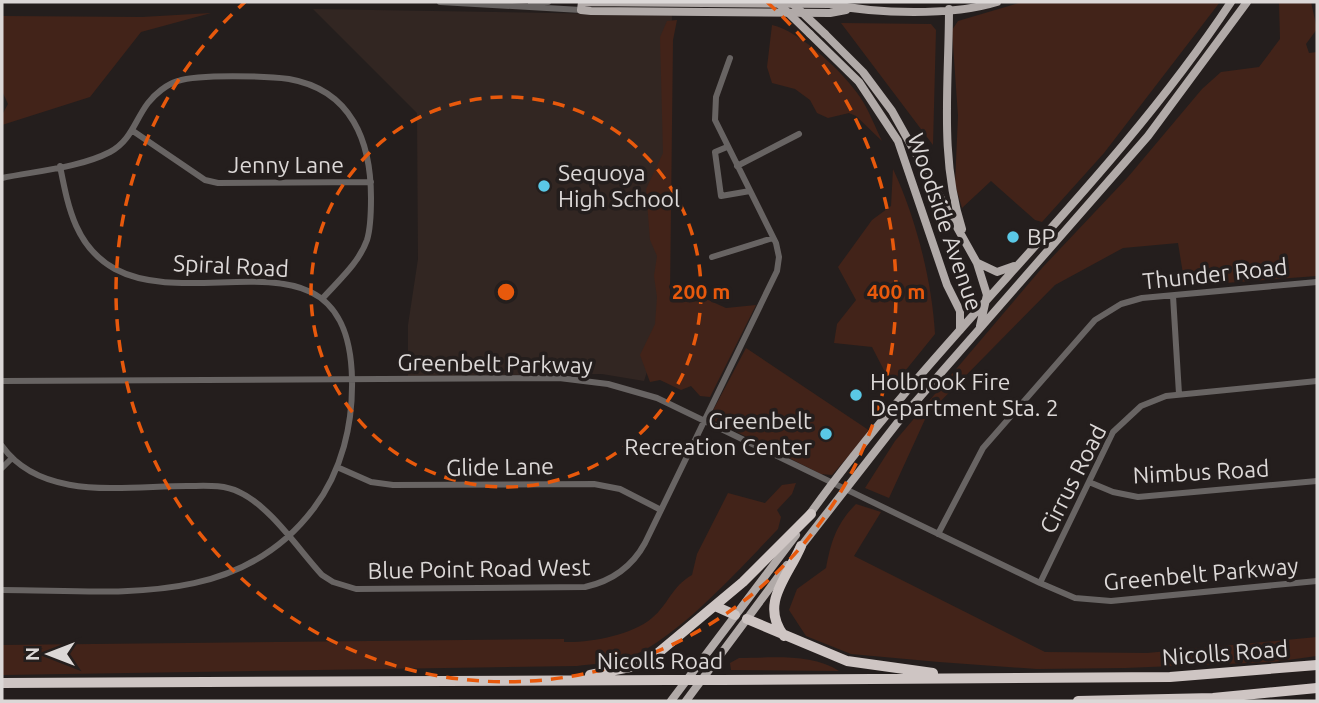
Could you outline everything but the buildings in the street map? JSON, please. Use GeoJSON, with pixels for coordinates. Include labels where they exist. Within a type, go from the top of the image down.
{"type":"FeatureCollection","features":[{"type":"Feature","properties":{"kind":"highway"},"geometry":{"type":"LineString","coordinates":[[521,681],[600,674],[630,667],[658,653],[754,571],[795,526],[811,513]]}},
{"type":"Feature","properties":{"kind":"highway"},"geometry":{"type":"LineString","coordinates":[[785,637],[775,620],[774,600],[801,546]]}},
{"type":"Feature","properties":{"kind":"highway"},"geometry":{"type":"LineString","coordinates":[[715,606],[736,615]]}},
{"type":"Feature","properties":{"kind":"highway"},"geometry":{"type":"LineString","coordinates":[[747,620],[828,655],[865,665],[917,672],[984,673],[1021,678]]}},
{"type":"Feature","properties":{"kind":"highway","name":"Nicolls Road"},"geometry":{"type":"LineString","coordinates":[[2,683],[1194,676],[1317,665]]}},
{"type":"Feature","properties":{"kind":"highway","name":"Nicolls Road"},"geometry":{"type":"LineString","coordinates":[[1078,701],[1213,698],[1317,688]]}},
{"type":"Feature","properties":{"kind":"main road","name":"Woodside Avenue"},"geometry":{"type":"LineString","coordinates":[[777,2],[859,82],[898,141],[947,285],[960,311],[959,332]]}},
{"type":"Feature","properties":{"kind":"main road","name":"Woodside Avenue"},"geometry":{"type":"LineString","coordinates":[[791,2],[863,72],[892,111],[977,263],[986,283],[987,300]]}},
{"type":"Feature","properties":{"kind":"main road"},"geometry":{"type":"LineString","coordinates":[[583,5],[831,13],[852,9],[949,9],[997,2]]}},
{"type":"Feature","properties":{"kind":"main road"},"geometry":{"type":"LineString","coordinates":[[671,701],[885,416],[1159,103],[1231,2]]}},
{"type":"Feature","properties":{"kind":"main road"},"geometry":{"type":"LineString","coordinates":[[686,701],[844,489],[898,422],[1141,145],[1247,2]]}},
{"type":"Feature","properties":{"kind":"main road"},"geometry":{"type":"LineString","coordinates":[[949,9],[948,168],[954,203],[969,248]]}},
{"type":"Feature","properties":{"kind":"main road"},"geometry":{"type":"LineString","coordinates":[[977,263],[997,272],[1020,263]]}},
{"type":"Feature","properties":{"kind":"main road"},"geometry":{"type":"LineString","coordinates":[[978,332],[987,300]]}},
{"type":"Feature","properties":{"kind":"main road"},"geometry":{"type":"LineString","coordinates":[[736,615],[747,620]]}},
{"type":"Feature","properties":{"kind":"street"},"geometry":{"type":"LineString","coordinates":[[440,2],[583,5]]}},
{"type":"Feature","properties":{"kind":"street"},"geometry":{"type":"LineString","coordinates":[[519,4],[548,2]]}},
{"type":"Feature","properties":{"kind":"street"},"geometry":{"type":"LineString","coordinates":[[712,257],[773,238],[715,120],[714,108],[730,58]]}},
{"type":"Feature","properties":{"kind":"street"},"geometry":{"type":"LineString","coordinates":[[2,178],[110,152],[133,131],[147,104],[177,81],[291,80],[324,92],[353,120],[366,147],[371,182],[367,239],[351,266],[322,299]]}},
{"type":"Feature","properties":{"kind":"street","name":"Jenny Lane"},"geometry":{"type":"LineString","coordinates":[[133,131],[205,180],[218,183],[371,182]]}},
{"type":"Feature","properties":{"kind":"street"},"geometry":{"type":"LineString","coordinates":[[737,166],[799,134]]}},
{"type":"Feature","properties":{"kind":"street"},"geometry":{"type":"LineString","coordinates":[[727,147],[715,152],[721,197],[750,191]]}},
{"type":"Feature","properties":{"kind":"street","name":"Spiral Road"},"geometry":{"type":"LineString","coordinates":[[2,590],[186,587],[235,572],[288,537],[316,506],[337,467],[350,423],[352,380],[346,332],[322,299],[308,290],[278,281],[150,280],[115,269],[93,251],[72,220],[60,166]]}},
{"type":"Feature","properties":{"kind":"street","name":"Blue Point Road West"},"geometry":{"type":"LineString","coordinates":[[2,446],[11,459],[40,477],[69,485],[228,488],[240,492],[259,506],[323,575],[333,582],[356,589],[585,587],[616,577],[639,554],[775,279],[779,257],[773,238]]}},
{"type":"Feature","properties":{"kind":"street","name":"Thunder Road"},"geometry":{"type":"LineString","coordinates":[[938,534],[982,447],[1095,320],[1132,300],[1317,282]]}},
{"type":"Feature","properties":{"kind":"street"},"geometry":{"type":"LineString","coordinates":[[1173,296],[1179,394]]}},
{"type":"Feature","properties":{"kind":"street","name":"Greenbelt Parkway"},"geometry":{"type":"LineString","coordinates":[[2,381],[583,380],[639,392],[1076,598],[1111,601],[1317,581]]}},
{"type":"Feature","properties":{"kind":"street","name":"Cirrus Road"},"geometry":{"type":"LineString","coordinates":[[1040,583],[1114,432],[1123,421],[1153,400],[1179,394],[1317,381]]}},
{"type":"Feature","properties":{"kind":"street"},"geometry":{"type":"LineString","coordinates":[[2,468],[11,459]]}},
{"type":"Feature","properties":{"kind":"street","name":"Glide Lane"},"geometry":{"type":"LineString","coordinates":[[337,467],[371,482],[393,485],[605,485],[661,510]]}},
{"type":"Feature","properties":{"kind":"street","name":"Nimbus Road"},"geometry":{"type":"LineString","coordinates":[[1089,482],[1114,492],[1139,497],[1317,481]]}},
{"type":"Feature","properties":{"kind":"shaded area"},"geometry":{"type":"Polygon","coordinates":[[[1022,2],[1220,2],[1104,153],[1042,222],[1035,220],[991,181],[962,208],[955,184],[958,116],[952,30],[958,21],[1022,2]]]}},
{"type":"Feature","properties":{"kind":"shaded area"},"geometry":{"type":"Polygon","coordinates":[[[1279,2],[1311,2],[1317,29],[1306,44],[1309,53],[1317,52],[1317,276],[1185,286],[1178,243],[1123,248],[1055,285],[927,415],[889,498],[865,488],[895,441],[1042,268],[1128,177],[1202,89],[1221,72],[1259,67],[1280,39],[1279,2]]]}},
{"type":"Feature","properties":{"kind":"shaded area","name":"Sequoya High School"},"geometry":{"type":"Polygon","coordinates":[[[313,9],[672,15],[669,305],[644,381],[602,374],[408,376],[408,325],[418,259],[417,113],[313,9]]]}},
{"type":"Feature","properties":{"kind":"shaded area"},"geometry":{"type":"Polygon","coordinates":[[[211,13],[141,32],[90,97],[2,125],[2,115],[8,104],[2,91],[3,16],[142,17],[211,13]]]}},
{"type":"Feature","properties":{"kind":"shaded area"},"geometry":{"type":"Polygon","coordinates":[[[677,20],[673,40],[670,295],[687,302],[706,299],[726,308],[756,305],[710,397],[700,396],[691,386],[681,390],[660,380],[650,382],[640,355],[655,324],[657,297],[654,276],[657,256],[650,240],[646,189],[663,153],[660,37],[667,21],[677,20]]]}},
{"type":"Feature","properties":{"kind":"shaded area"},"geometry":{"type":"Polygon","coordinates":[[[841,23],[931,24],[936,30],[933,145],[841,23]]]}},
{"type":"Feature","properties":{"kind":"shaded area"},"geometry":{"type":"Polygon","coordinates":[[[772,25],[808,44],[843,76],[863,102],[882,141],[856,116],[849,113],[828,118],[817,113],[810,100],[795,89],[772,83],[767,67],[772,25]]]}},
{"type":"Feature","properties":{"kind":"shaded area"},"geometry":{"type":"Polygon","coordinates":[[[893,169],[922,250],[935,334],[897,381],[888,378],[872,347],[834,343],[837,324],[856,300],[838,267],[872,220],[891,206],[893,169]]]}},
{"type":"Feature","properties":{"kind":"shaded area"},"geometry":{"type":"Polygon","coordinates":[[[746,348],[870,431],[832,475],[821,474],[709,418],[746,348]]]}},
{"type":"Feature","properties":{"kind":"shaded area"},"geometry":{"type":"Polygon","coordinates":[[[796,483],[792,494],[777,510],[781,517],[778,529],[725,584],[661,640],[620,660],[577,666],[2,675],[2,645],[564,639],[564,642],[574,642],[610,637],[633,629],[652,618],[679,585],[692,575],[697,554],[728,493],[765,503],[782,485],[796,483]]]}},
{"type":"Feature","properties":{"kind":"shaded area"},"geometry":{"type":"Polygon","coordinates":[[[856,504],[881,512],[854,556],[1045,652],[1147,653],[1317,637],[1317,656],[1273,662],[1037,669],[851,654],[806,636],[789,610],[797,589],[826,568],[836,533],[856,504]]]}},
{"type":"Feature","properties":{"kind":"shaded area"},"geometry":{"type":"Polygon","coordinates":[[[739,658],[803,659],[828,665],[839,671],[731,670],[730,663],[739,658]]]}},
{"type":"Feature","properties":{"kind":"place","name":"Sequoya High School"},"geometry":{"type":"Point","coordinates":[544,186]}},
{"type":"Feature","properties":{"kind":"place","name":"BP"},"geometry":{"type":"Point","coordinates":[1013,237]}},
{"type":"Feature","properties":{"kind":"place","name":"Holbrook Fire Department Sta. 2"},"geometry":{"type":"Point","coordinates":[856,395]}},
{"type":"Feature","properties":{"kind":"place","name":"Greenbelt Recreation Center"},"geometry":{"type":"Point","coordinates":[826,434]}}]}
